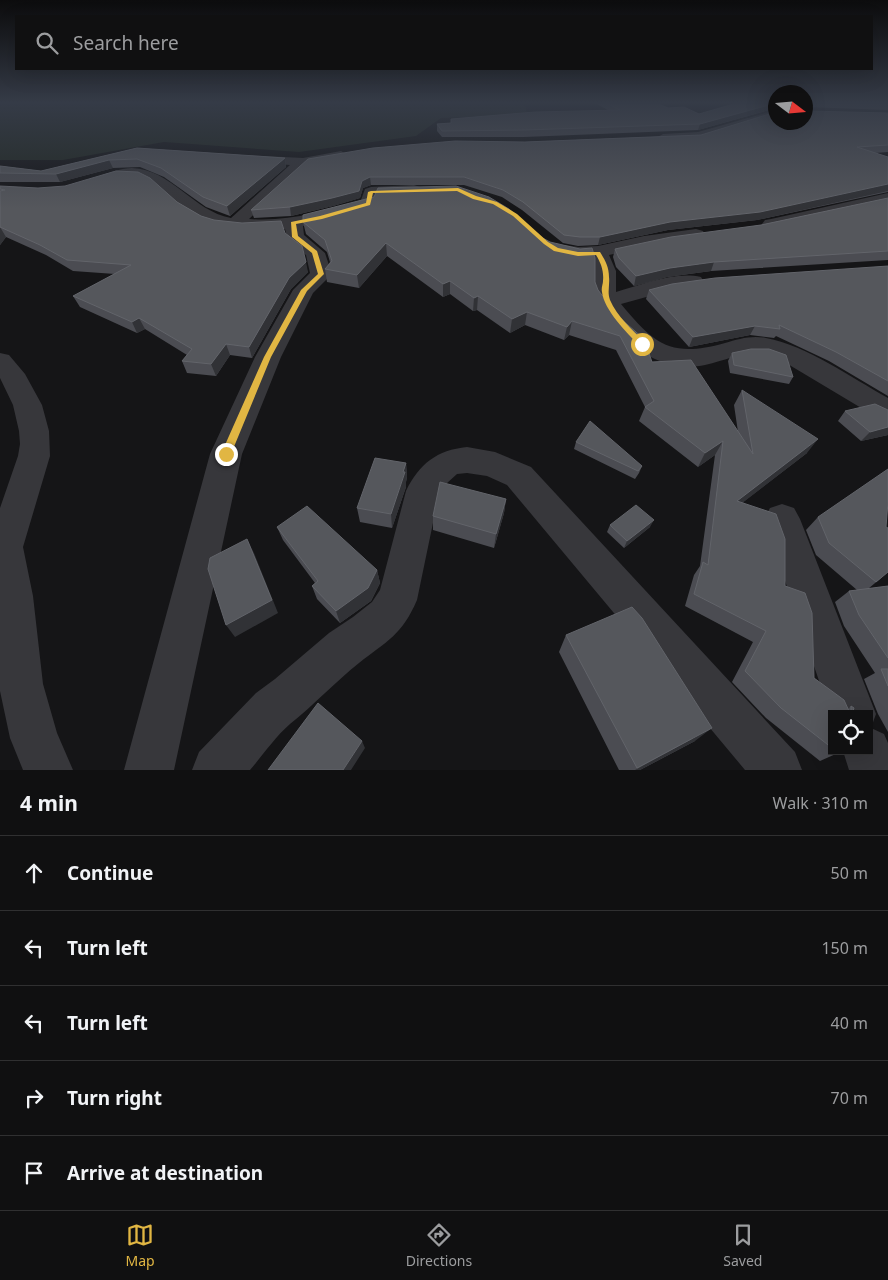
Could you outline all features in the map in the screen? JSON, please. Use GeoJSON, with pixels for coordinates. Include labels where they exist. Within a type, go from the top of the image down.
{"type":"FeatureCollection","features":[{"type":"Feature","properties":{"kind":"street"},"geometry":{"type":"LineString","coordinates":[[236,157],[303,162],[352,153]]}},
{"type":"Feature","properties":{"kind":"street"},"geometry":{"type":"LineString","coordinates":[[234,224],[303,162]]}},
{"type":"Feature","properties":{"kind":"street"},"geometry":{"type":"LineString","coordinates":[[92,182],[122,174],[138,173],[169,188],[198,213],[217,221],[234,224],[281,225],[320,218],[369,204],[371,192],[431,189]]}},
{"type":"Feature","properties":{"kind":"street"},"geometry":{"type":"LineString","coordinates":[[757,227],[888,198]]}},
{"type":"Feature","properties":{"kind":"street"},"geometry":{"type":"LineString","coordinates":[[149,770],[226,454],[268,357],[304,290],[321,274],[315,252],[295,237],[293,223]]}},
{"type":"Feature","properties":{"kind":"street"},"geometry":{"type":"LineString","coordinates":[[546,243],[556,250],[578,254],[598,253],[636,243],[710,233]]}},
{"type":"Feature","properties":{"kind":"street"},"geometry":{"type":"LineString","coordinates":[[598,253],[604,265],[606,278],[604,290],[607,300],[625,326],[642,344],[677,357],[701,358],[752,344],[785,350],[888,411]]}},
{"type":"Feature","properties":{"kind":"street"},"geometry":{"type":"LineString","coordinates":[[607,300],[667,285],[711,280]]}},
{"type":"Feature","properties":{"kind":"street"},"geometry":{"type":"LineString","coordinates":[[0,361],[10,370],[29,410],[36,430],[37,442],[34,456],[5,547],[13,596],[22,684],[34,738],[48,770]]}},
{"type":"Feature","properties":{"kind":"street"},"geometry":{"type":"LineString","coordinates":[[217,770],[272,709],[291,695],[344,648],[368,632],[386,616],[397,600],[423,491],[431,478],[441,469],[450,463],[467,461],[505,468],[519,476],[776,770]]}},
{"type":"Feature","properties":{"kind":"street"},"geometry":{"type":"LineString","coordinates":[[782,520],[852,710]]}},
{"type":"Feature","properties":{"kind":"street"},"geometry":{"type":"LineString","coordinates":[[868,755],[874,770]]}},
{"type":"Feature","properties":{"kind":"shaded area"},"geometry":{"type":"Polygon","coordinates":[[[0,138],[402,138],[299,152],[164,142],[63,160],[0,160],[0,138]]]}},
{"type":"Feature","properties":{"kind":"building"},"geometry":{"type":"Polygon","coordinates":[[[627,138],[888,138],[888,145],[857,147],[888,157],[888,184],[760,212],[670,222],[600,237],[564,235],[523,202],[503,190],[464,177],[370,177],[362,181],[359,191],[290,207],[251,210],[308,159],[373,148],[455,141],[525,142],[627,138]]]}},
{"type":"Feature","properties":{"kind":"building"},"geometry":{"type":"Polygon","coordinates":[[[137,148],[285,158],[227,206],[203,197],[161,168],[137,159],[109,160],[56,174],[0,173],[0,166],[41,171],[137,148]]]}},
{"type":"Feature","properties":{"kind":"building"},"geometry":{"type":"Polygon","coordinates":[[[116,171],[138,172],[150,178],[177,202],[201,216],[214,220],[242,223],[281,221],[285,233],[302,246],[306,262],[289,278],[249,347],[226,344],[211,364],[182,361],[192,349],[139,318],[132,322],[73,296],[131,265],[67,260],[40,245],[0,227],[0,191],[5,190],[0,189],[0,186],[38,188],[65,186],[116,171]]]}},
{"type":"Feature","properties":{"kind":"building"},"geometry":{"type":"Polygon","coordinates":[[[456,186],[489,197],[509,209],[539,236],[550,242],[580,249],[592,248],[595,258],[595,282],[598,290],[620,318],[644,339],[652,362],[691,360],[753,454],[742,390],[818,439],[737,501],[776,514],[785,539],[785,586],[805,593],[812,613],[814,678],[844,700],[849,710],[828,710],[828,745],[781,708],[745,671],[766,631],[694,594],[703,562],[708,565],[723,441],[705,453],[645,407],[654,401],[620,336],[572,321],[567,327],[527,312],[512,319],[478,296],[474,298],[450,281],[443,284],[386,243],[357,275],[325,269],[332,261],[325,240],[303,222],[303,215],[374,197],[378,188],[456,186]]]}},
{"type":"Feature","properties":{"kind":"building"},"geometry":{"type":"Polygon","coordinates":[[[888,198],[888,251],[714,262],[670,268],[636,276],[619,258],[615,249],[671,237],[761,225],[888,198]]]}},
{"type":"Feature","properties":{"kind":"building"},"geometry":{"type":"Polygon","coordinates":[[[888,266],[888,381],[836,352],[779,325],[780,329],[755,326],[693,337],[649,290],[672,284],[715,278],[888,266]]]}},
{"type":"Feature","properties":{"kind":"building"},"geometry":{"type":"Polygon","coordinates":[[[751,349],[769,349],[786,355],[793,377],[734,365],[732,353],[751,349]]]}},
{"type":"Feature","properties":{"kind":"building"},"geometry":{"type":"Polygon","coordinates":[[[875,404],[888,410],[888,427],[870,432],[845,411],[875,404]]]}},
{"type":"Feature","properties":{"kind":"building"},"geometry":{"type":"Polygon","coordinates":[[[590,421],[642,466],[638,471],[576,442],[590,421]]]}},
{"type":"Feature","properties":{"kind":"building"},"geometry":{"type":"Polygon","coordinates":[[[375,458],[406,463],[403,472],[405,472],[391,514],[357,508],[375,458]]]}},
{"type":"Feature","properties":{"kind":"building"},"geometry":{"type":"Polygon","coordinates":[[[888,469],[886,527],[888,528],[888,572],[876,582],[829,543],[818,517],[888,469]]]}},
{"type":"Feature","properties":{"kind":"building"},"geometry":{"type":"Polygon","coordinates":[[[440,482],[506,499],[496,534],[433,516],[440,482]]]}},
{"type":"Feature","properties":{"kind":"building"},"geometry":{"type":"Polygon","coordinates":[[[636,505],[654,520],[627,541],[610,525],[636,505]]]}},
{"type":"Feature","properties":{"kind":"building"},"geometry":{"type":"Polygon","coordinates":[[[307,506],[377,570],[368,588],[336,611],[312,586],[318,581],[277,527],[307,506]]]}},
{"type":"Feature","properties":{"kind":"building"},"geometry":{"type":"Polygon","coordinates":[[[247,539],[272,600],[226,625],[208,569],[210,558],[247,539]]]}},
{"type":"Feature","properties":{"kind":"building"},"geometry":{"type":"Polygon","coordinates":[[[888,586],[888,658],[859,615],[849,591],[888,586]]]}},
{"type":"Feature","properties":{"kind":"building"},"geometry":{"type":"Polygon","coordinates":[[[632,607],[642,618],[712,728],[637,768],[566,635],[632,607]]]}},
{"type":"Feature","properties":{"kind":"building"},"geometry":{"type":"Polygon","coordinates":[[[881,669],[888,669],[888,686],[881,669]]]}},
{"type":"Feature","properties":{"kind":"building"},"geometry":{"type":"Polygon","coordinates":[[[318,703],[362,741],[343,770],[268,770],[318,703]]]}},
{"type":"Feature","properties":{"kind":"route"},"geometry":{"type":"LineString","coordinates":[[226,454],[268,357],[304,290],[321,274],[315,252],[295,237],[293,223],[320,218],[369,204],[371,192],[431,189],[458,190],[474,198],[495,203],[515,215],[556,250],[578,254],[598,253],[604,265],[606,278],[604,290],[607,300],[625,326],[642,344]]}}]}
